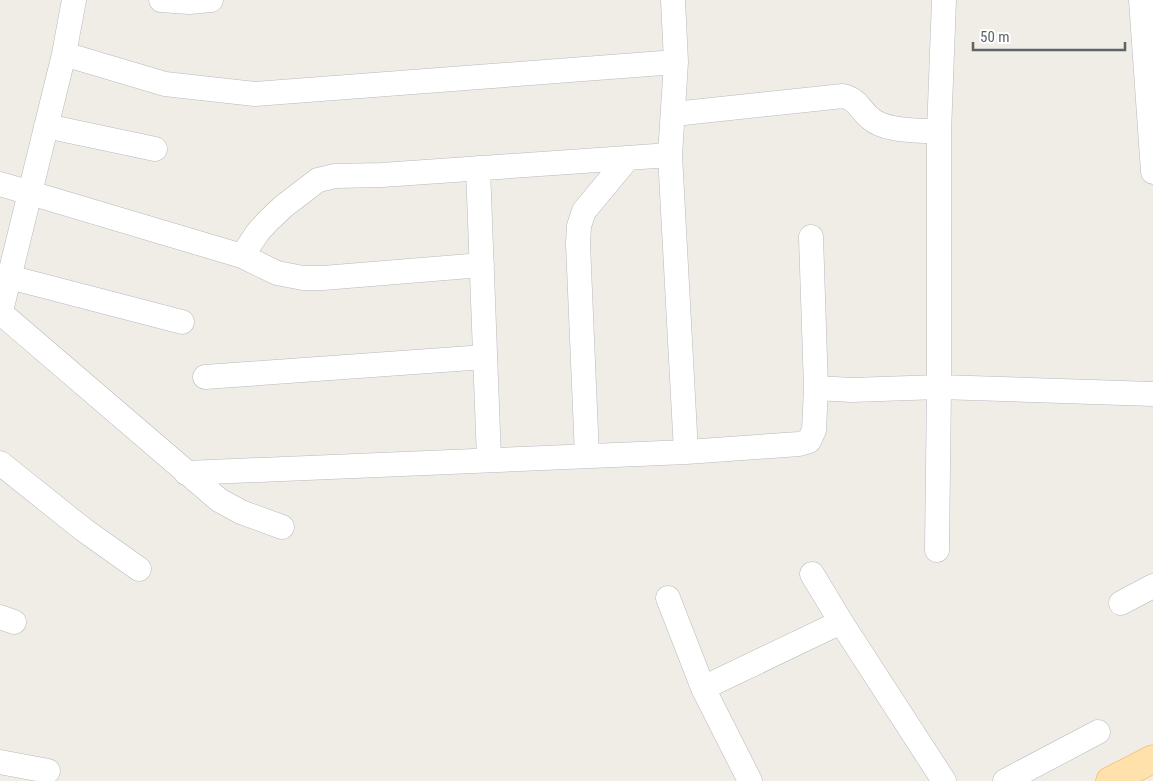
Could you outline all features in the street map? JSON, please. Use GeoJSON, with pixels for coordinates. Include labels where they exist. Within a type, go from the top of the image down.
{"type":"FeatureCollection","features":[{"type":"Feature","properties":{"kind":"main road"},"geometry":{"type":"LineString","coordinates":[[1110,781],[1153,759]]}},
{"type":"Feature","properties":{"kind":"street"},"geometry":{"type":"LineString","coordinates":[[74,0],[64,54],[0,314],[219,500],[241,512],[282,527]]}},
{"type":"Feature","properties":{"kind":"street"},"geometry":{"type":"LineString","coordinates":[[160,0],[188,2],[211,0]]}},
{"type":"Feature","properties":{"kind":"street"},"geometry":{"type":"LineString","coordinates":[[673,0],[676,62],[670,155],[686,452]]}},
{"type":"Feature","properties":{"kind":"street"},"geometry":{"type":"LineString","coordinates":[[937,550],[939,132],[944,0]]}},
{"type":"Feature","properties":{"kind":"street"},"geometry":{"type":"LineString","coordinates":[[1140,0],[1153,172]]}},
{"type":"Feature","properties":{"kind":"street"},"geometry":{"type":"LineString","coordinates":[[64,54],[165,84],[255,94],[676,62]]}},
{"type":"Feature","properties":{"kind":"street"},"geometry":{"type":"LineString","coordinates":[[674,114],[844,96],[854,99],[870,119],[886,127],[939,132]]}},
{"type":"Feature","properties":{"kind":"street"},"geometry":{"type":"LineString","coordinates":[[46,126],[155,149]]}},
{"type":"Feature","properties":{"kind":"street"},"geometry":{"type":"LineString","coordinates":[[242,256],[268,220],[318,180],[335,176],[670,155]]}},
{"type":"Feature","properties":{"kind":"street"},"geometry":{"type":"LineString","coordinates":[[587,456],[578,244],[580,226],[584,211],[628,158]]}},
{"type":"Feature","properties":{"kind":"street"},"geometry":{"type":"LineString","coordinates":[[478,168],[489,459]]}},
{"type":"Feature","properties":{"kind":"street"},"geometry":{"type":"LineString","coordinates":[[0,184],[242,256],[277,273],[303,278],[482,265]]}},
{"type":"Feature","properties":{"kind":"street"},"geometry":{"type":"LineString","coordinates":[[186,472],[686,452],[809,442],[814,430],[816,388],[811,236]]}},
{"type":"Feature","properties":{"kind":"street"},"geometry":{"type":"LineString","coordinates":[[10,277],[182,322]]}},
{"type":"Feature","properties":{"kind":"street"},"geometry":{"type":"LineString","coordinates":[[205,377],[485,357]]}},
{"type":"Feature","properties":{"kind":"street"},"geometry":{"type":"LineString","coordinates":[[816,388],[852,390],[939,388],[1153,394]]}},
{"type":"Feature","properties":{"kind":"street"},"geometry":{"type":"LineString","coordinates":[[0,463],[84,530],[139,570]]}},
{"type":"Feature","properties":{"kind":"street"},"geometry":{"type":"LineString","coordinates":[[812,574],[944,781]]}},
{"type":"Feature","properties":{"kind":"street"},"geometry":{"type":"LineString","coordinates":[[1121,603],[1153,586]]}},
{"type":"Feature","properties":{"kind":"street"},"geometry":{"type":"LineString","coordinates":[[668,598],[703,688],[750,781]]}},
{"type":"Feature","properties":{"kind":"street"},"geometry":{"type":"LineString","coordinates":[[703,688],[841,622]]}},
{"type":"Feature","properties":{"kind":"street"},"geometry":{"type":"LineString","coordinates":[[1005,781],[1098,732]]}},
{"type":"Feature","properties":{"kind":"street"},"geometry":{"type":"LineString","coordinates":[[0,762],[48,771]]}}]}
